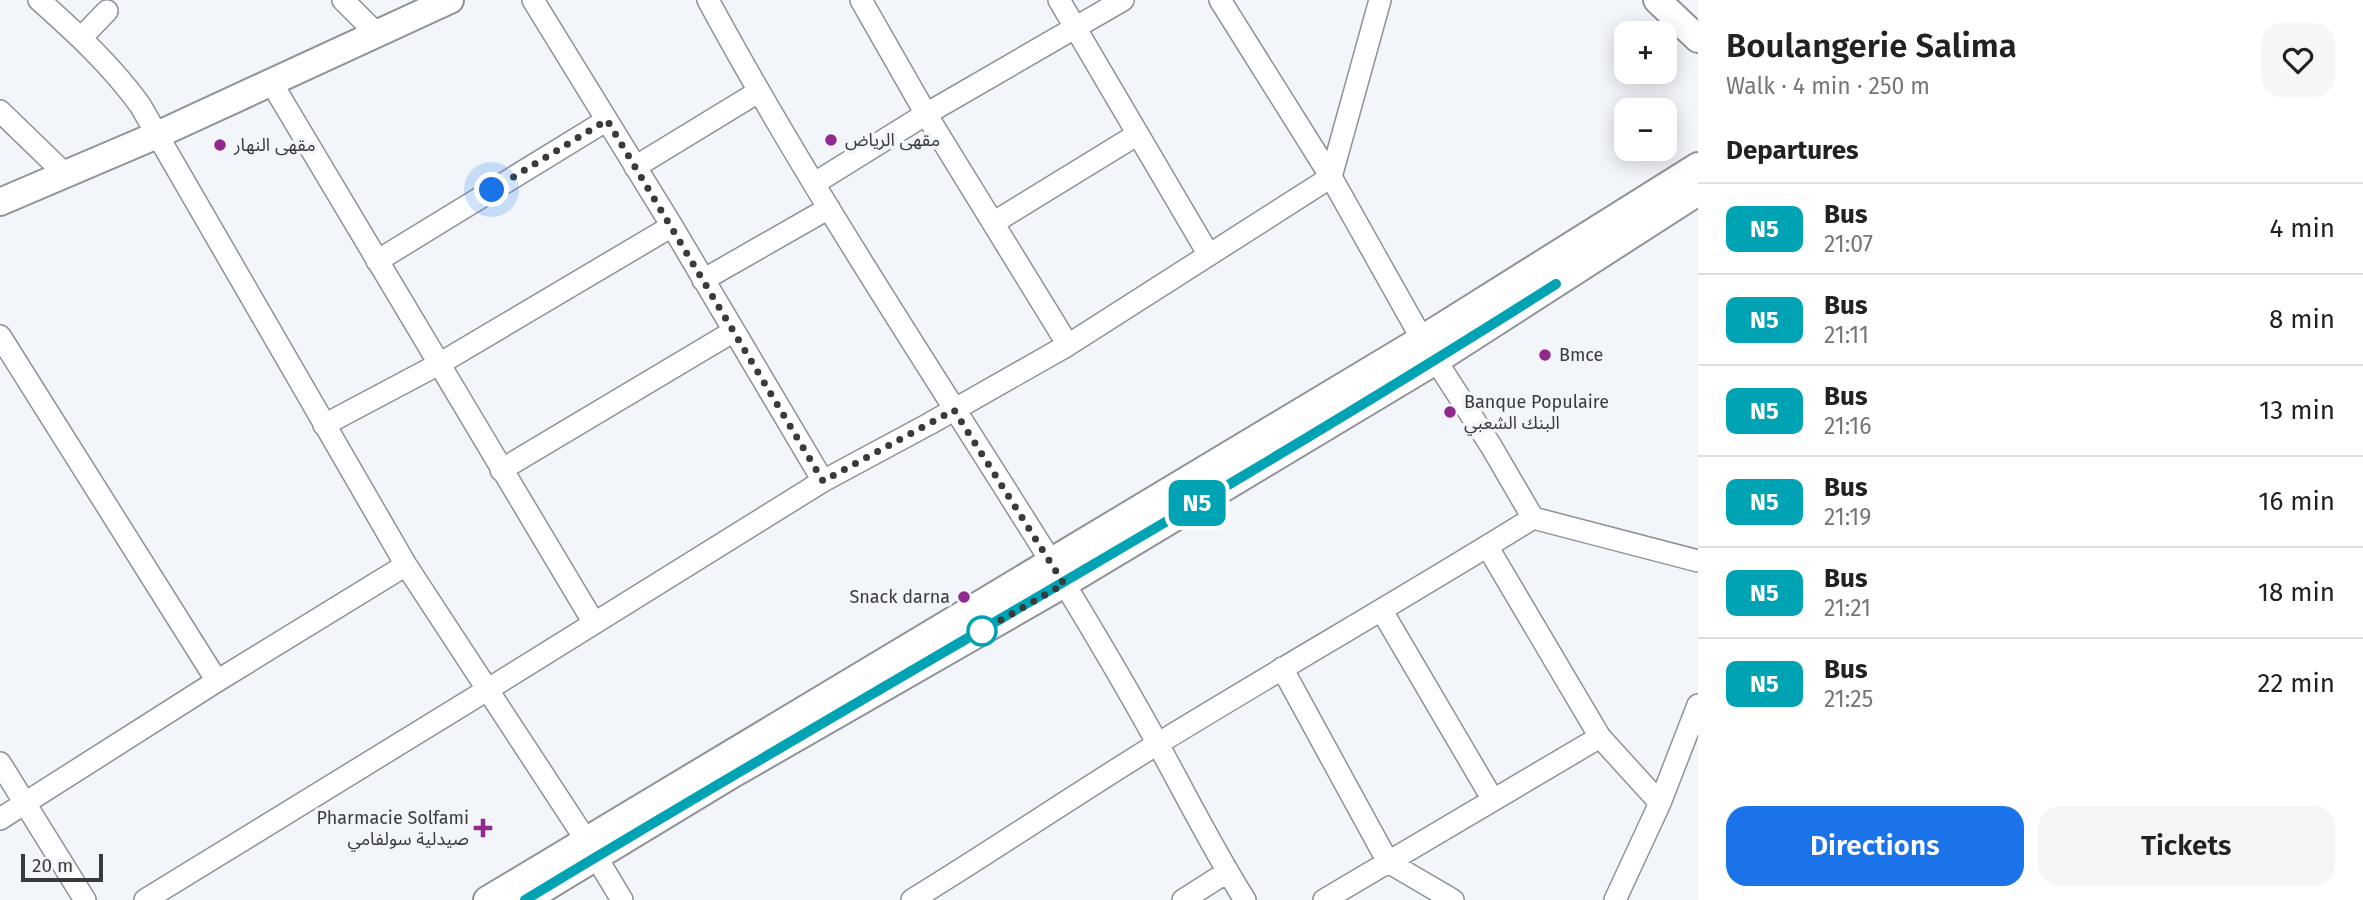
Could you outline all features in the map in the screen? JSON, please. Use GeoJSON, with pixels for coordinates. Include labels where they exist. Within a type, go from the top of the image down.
{"type":"FeatureCollection","features":[{"type":"Feature","properties":{"kind":"street"},"geometry":{"type":"LineString","coordinates":[[39,0],[81,37],[129,90],[406,565],[591,848],[622,900]]}},
{"type":"Feature","properties":{"kind":"street"},"geometry":{"type":"LineString","coordinates":[[343,0],[378,35]]}},
{"type":"Feature","properties":{"kind":"street"},"geometry":{"type":"LineString","coordinates":[[0,202],[157,135],[450,0]]}},
{"type":"Feature","properties":{"kind":"street"},"geometry":{"type":"LineString","coordinates":[[533,0],[672,226],[823,481]]}},
{"type":"Feature","properties":{"kind":"street"},"geometry":{"type":"LineString","coordinates":[[708,0],[758,92],[1057,572],[1245,900]]}},
{"type":"Feature","properties":{"kind":"street"},"geometry":{"type":"LineString","coordinates":[[1059,0],[1209,255]]}},
{"type":"Feature","properties":{"kind":"street"},"geometry":{"type":"LineString","coordinates":[[815,183],[926,114],[1123,0]]}},
{"type":"Feature","properties":{"kind":"street"},"geometry":{"type":"LineString","coordinates":[[1220,0],[1331,177],[1430,349],[1533,518],[1698,561]]}},
{"type":"Feature","properties":{"kind":"street"},"geometry":{"type":"LineString","coordinates":[[145,900],[823,481],[1068,345],[1331,177],[1380,0]]}},
{"type":"Feature","properties":{"kind":"street"},"geometry":{"type":"LineString","coordinates":[[1657,0],[1698,39]]}},
{"type":"Feature","properties":{"kind":"street"},"geometry":{"type":"LineString","coordinates":[[869,3],[926,114],[1068,345]]}},
{"type":"Feature","properties":{"kind":"street"},"geometry":{"type":"LineString","coordinates":[[81,37],[107,11]]}},
{"type":"Feature","properties":{"kind":"street"},"geometry":{"type":"LineString","coordinates":[[271,82],[594,623]]}},
{"type":"Feature","properties":{"kind":"street"},"geometry":{"type":"LineString","coordinates":[[635,167],[758,92]]}},
{"type":"Feature","properties":{"kind":"street"},"geometry":{"type":"LineString","coordinates":[[0,111],[65,174]]}},
{"type":"Feature","properties":{"kind":"street"},"geometry":{"type":"LineString","coordinates":[[377,261],[607,120]]}},
{"type":"Feature","properties":{"kind":"street"},"geometry":{"type":"LineString","coordinates":[[993,223],[1138,134]]}},
{"type":"Feature","properties":{"kind":"street"},"geometry":{"type":"LineString","coordinates":[[1430,349],[1698,166]]}},
{"type":"Feature","properties":{"kind":"street"},"geometry":{"type":"LineString","coordinates":[[486,900],[733,774],[1057,572],[1698,192]]}},
{"type":"Feature","properties":{"kind":"street"},"geometry":{"type":"LineString","coordinates":[[703,280],[829,208]]}},
{"type":"Feature","properties":{"kind":"street"},"geometry":{"type":"LineString","coordinates":[[324,425],[439,364],[672,226]]}},
{"type":"Feature","properties":{"kind":"street"},"geometry":{"type":"LineString","coordinates":[[501,470],[733,331]]}},
{"type":"Feature","properties":{"kind":"street"},"geometry":{"type":"LineString","coordinates":[[0,336],[217,681]]}},
{"type":"Feature","properties":{"kind":"street"},"geometry":{"type":"LineString","coordinates":[[922,898],[1158,744],[1533,518]]}},
{"type":"Feature","properties":{"kind":"street"},"geometry":{"type":"LineString","coordinates":[[1487,546],[1600,737],[1660,803]]}},
{"type":"Feature","properties":{"kind":"street"},"geometry":{"type":"LineString","coordinates":[[0,819],[406,565]]}},
{"type":"Feature","properties":{"kind":"street"},"geometry":{"type":"LineString","coordinates":[[1382,611],[1493,800]]}},
{"type":"Feature","properties":{"kind":"street"},"geometry":{"type":"LineString","coordinates":[[1282,668],[1388,862],[1453,900]]}},
{"type":"Feature","properties":{"kind":"street"},"geometry":{"type":"LineString","coordinates":[[1615,900],[1660,803],[1698,705]]}},
{"type":"Feature","properties":{"kind":"street"},"geometry":{"type":"LineString","coordinates":[[1324,900],[1600,737]]}},
{"type":"Feature","properties":{"kind":"street"},"geometry":{"type":"LineString","coordinates":[[0,763],[85,900]]}},
{"type":"Feature","properties":{"kind":"street"},"geometry":{"type":"LineString","coordinates":[[525,900],[591,848]]}},
{"type":"Feature","properties":{"kind":"street"},"geometry":{"type":"LineString","coordinates":[[1182,900],[1227,872]]}},
{"type":"Feature","properties":{"kind":"bus line","name":"N5"},"geometry":{"type":"LineString","coordinates":[[525,900],[733,774],[1064,584],[1437,360],[1556,284]]}},
{"type":"Feature","properties":{"kind":"place","name":"مقهى الرياض"},"geometry":{"type":"Point","coordinates":[831,140]}},
{"type":"Feature","properties":{"kind":"place","name":"مقهى النهار"},"geometry":{"type":"Point","coordinates":[220,145]}},
{"type":"Feature","properties":{"kind":"place","name":"Bmce"},"geometry":{"type":"Point","coordinates":[1545,355]}},
{"type":"Feature","properties":{"kind":"place","name":"Banque Populaire البنك الشعبي"},"geometry":{"type":"Point","coordinates":[1450,412]}},
{"type":"Feature","properties":{"kind":"place","name":"Snack darna"},"geometry":{"type":"Point","coordinates":[964,597]}},
{"type":"Feature","properties":{"kind":"place","name":"Pharmacie Solfami صيدلية سولفامي"},"geometry":{"type":"Point","coordinates":[483,828]}},
{"type":"Feature","properties":{"kind":"route"},"geometry":{"type":"LineString","coordinates":[[492,190],[607,120],[823,481],[954,410],[1064,584],[982,631]]}}]}
